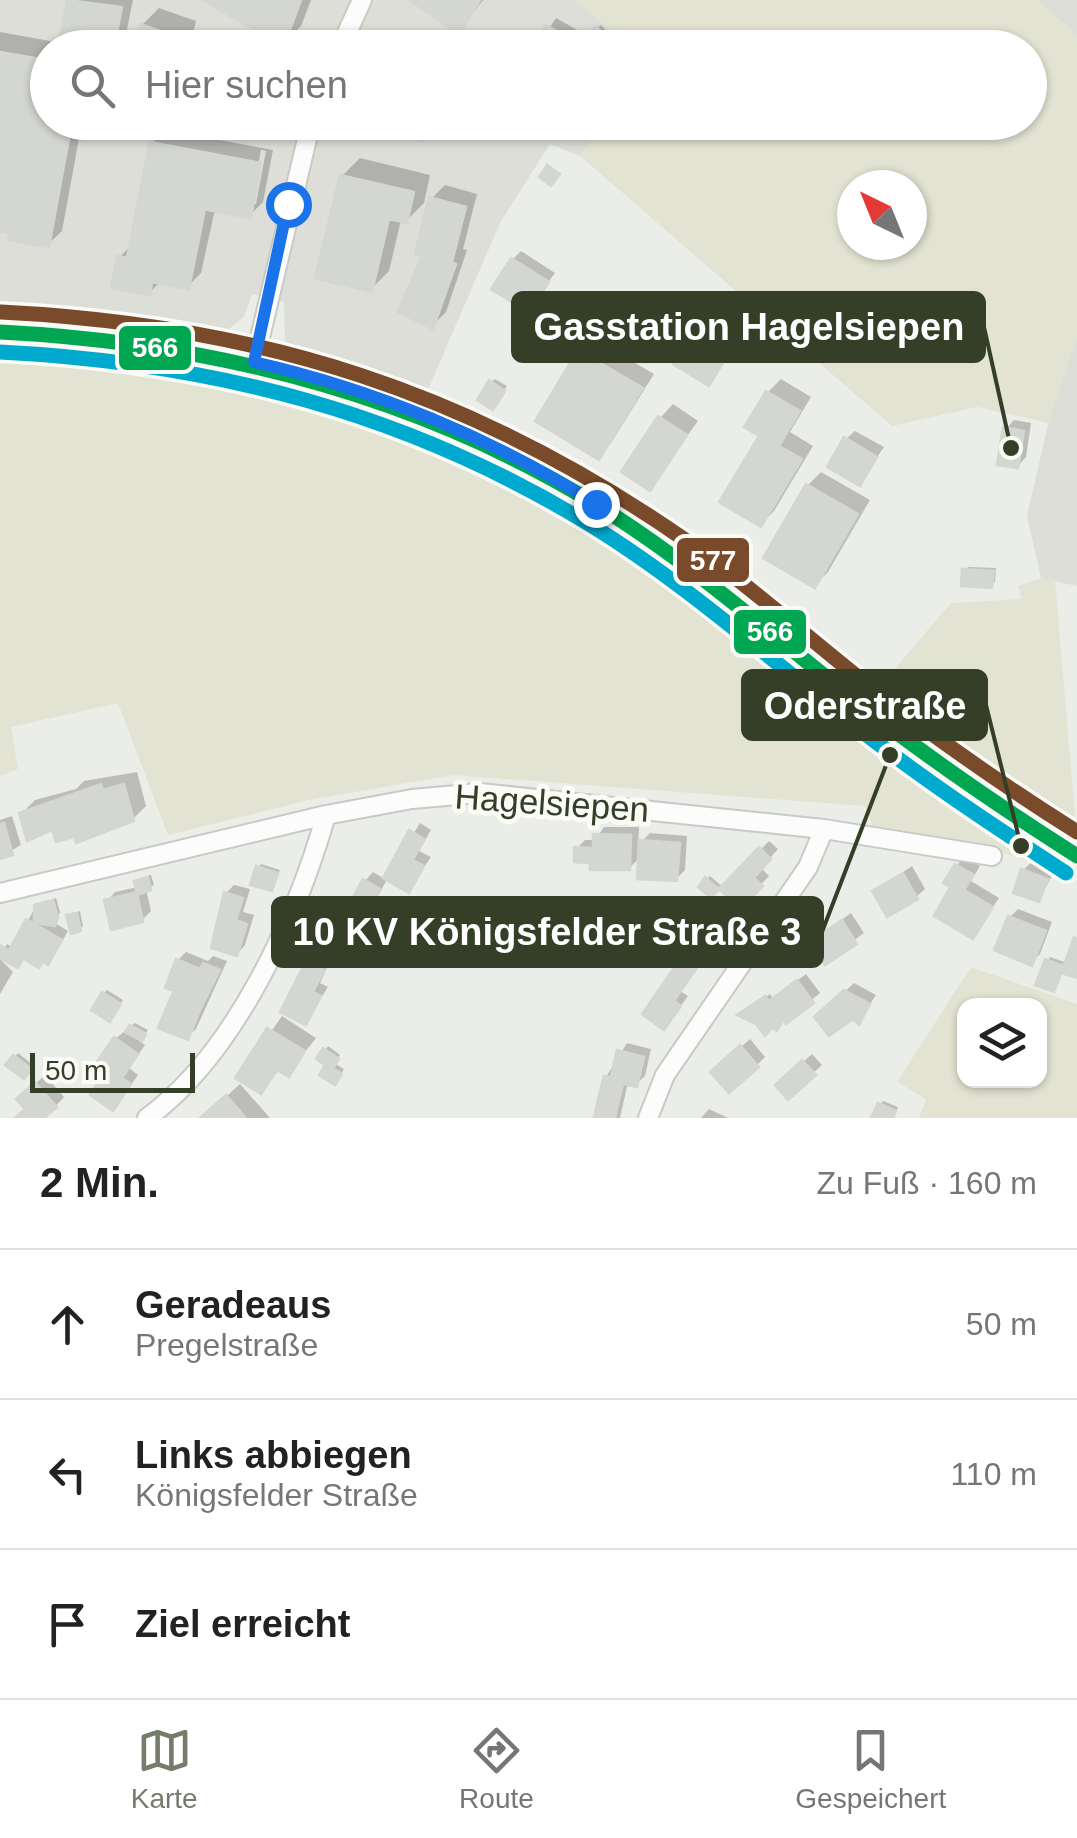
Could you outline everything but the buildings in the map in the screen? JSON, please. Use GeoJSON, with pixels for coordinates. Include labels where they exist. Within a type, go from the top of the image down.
{"type":"FeatureCollection","features":[{"type":"Feature","properties":{"kind":"street"},"geometry":{"type":"LineString","coordinates":[[348,30],[362,0]]}},
{"type":"Feature","properties":{"kind":"street"},"geometry":{"type":"LineString","coordinates":[[254,362],[308,140]]}},
{"type":"Feature","properties":{"kind":"street"},"geometry":{"type":"LineString","coordinates":[[0,332],[148,342],[254,362],[342,386],[504,452],[587,498],[678,559],[914,746],[1077,856]]}},
{"type":"Feature","properties":{"kind":"street","name":"Hagelsiepen"},"geometry":{"type":"LineString","coordinates":[[0,893],[326,815],[412,799],[480,793],[824,829],[992,856]]}},
{"type":"Feature","properties":{"kind":"street"},"geometry":{"type":"LineString","coordinates":[[147,1118],[189,1082],[231,1024],[280,938],[311,869],[326,815]]}},
{"type":"Feature","properties":{"kind":"street"},"geometry":{"type":"LineString","coordinates":[[648,1118],[665,1075],[808,868],[824,829]]}},
{"type":"Feature","properties":{"kind":"shaded area"},"geometry":{"type":"Polygon","coordinates":[[[0,0],[575,0],[611,30],[30,30],[30,140],[592,140],[580,156],[550,144],[500,223],[427,392],[340,360],[333,365],[302,357],[285,341],[284,302],[252,294],[244,317],[221,335],[143,324],[132,316],[0,309],[0,0]]]}},
{"type":"Feature","properties":{"kind":"shaded area"},"geometry":{"type":"Polygon","coordinates":[[[1036,0],[1077,0],[1077,35],[1036,0]]]}},
{"type":"Feature","properties":{"kind":"shaded area"},"geometry":{"type":"Polygon","coordinates":[[[1077,336],[1077,586],[1041,578],[1027,516],[1055,394],[1077,336]]]}},
{"type":"Feature","properties":{"kind":"green space"},"geometry":{"type":"Polygon","coordinates":[[[575,0],[1036,0],[1077,35],[1077,336],[1048,423],[977,407],[892,426],[580,156],[592,140],[1047,140],[1047,30],[611,30],[575,0]]]}},
{"type":"Feature","properties":{"kind":"green space"},"geometry":{"type":"Polygon","coordinates":[[[0,348],[99,355],[244,380],[339,405],[478,455],[597,525],[851,719],[951,603],[1022,599],[1018,586],[1041,578],[1055,581],[1076,827],[1038,805],[1014,836],[1058,865],[1055,871],[1001,852],[873,827],[865,806],[454,775],[313,799],[168,835],[118,703],[11,727],[18,769],[0,776],[0,348]]]}},
{"type":"Feature","properties":{"kind":"green space"},"geometry":{"type":"Polygon","coordinates":[[[971,967],[1077,1004],[1077,1118],[919,1118],[926,1099],[897,1082],[971,967]]]}},
{"type":"Feature","properties":{"kind":"transit line","name":"577"},"geometry":{"type":"LineString","coordinates":[[1,312],[96,319],[188,332],[276,351],[361,376],[445,407],[527,445],[688,542],[927,730],[1077,832]]}},
{"type":"Feature","properties":{"kind":"transit line","name":"566"},"geometry":{"type":"LineString","coordinates":[[0,332],[158,348],[312,381],[387,405],[532,468],[602,508],[671,555],[918,748],[1077,856]]}},
{"type":"Feature","properties":{"kind":"transit line"},"geometry":{"type":"LineString","coordinates":[[0,352],[156,368],[306,400],[449,451],[520,485],[657,569],[902,761],[1066,873]]}},
{"type":"Feature","properties":{"kind":"place","name":"Gasstation Hagelsiepen"},"geometry":{"type":"Point","coordinates":[1011,448]}},
{"type":"Feature","properties":{"kind":"place","name":"10 KV Königsfelder Straße 3"},"geometry":{"type":"Point","coordinates":[890,755]}},
{"type":"Feature","properties":{"kind":"place","name":"Oderstraße"},"geometry":{"type":"Point","coordinates":[1021,846]}},
{"type":"Feature","properties":{"kind":"route"},"geometry":{"type":"LineString","coordinates":[[288,204],[254,362],[342,386],[430,419],[504,452],[596,504]]}}]}
